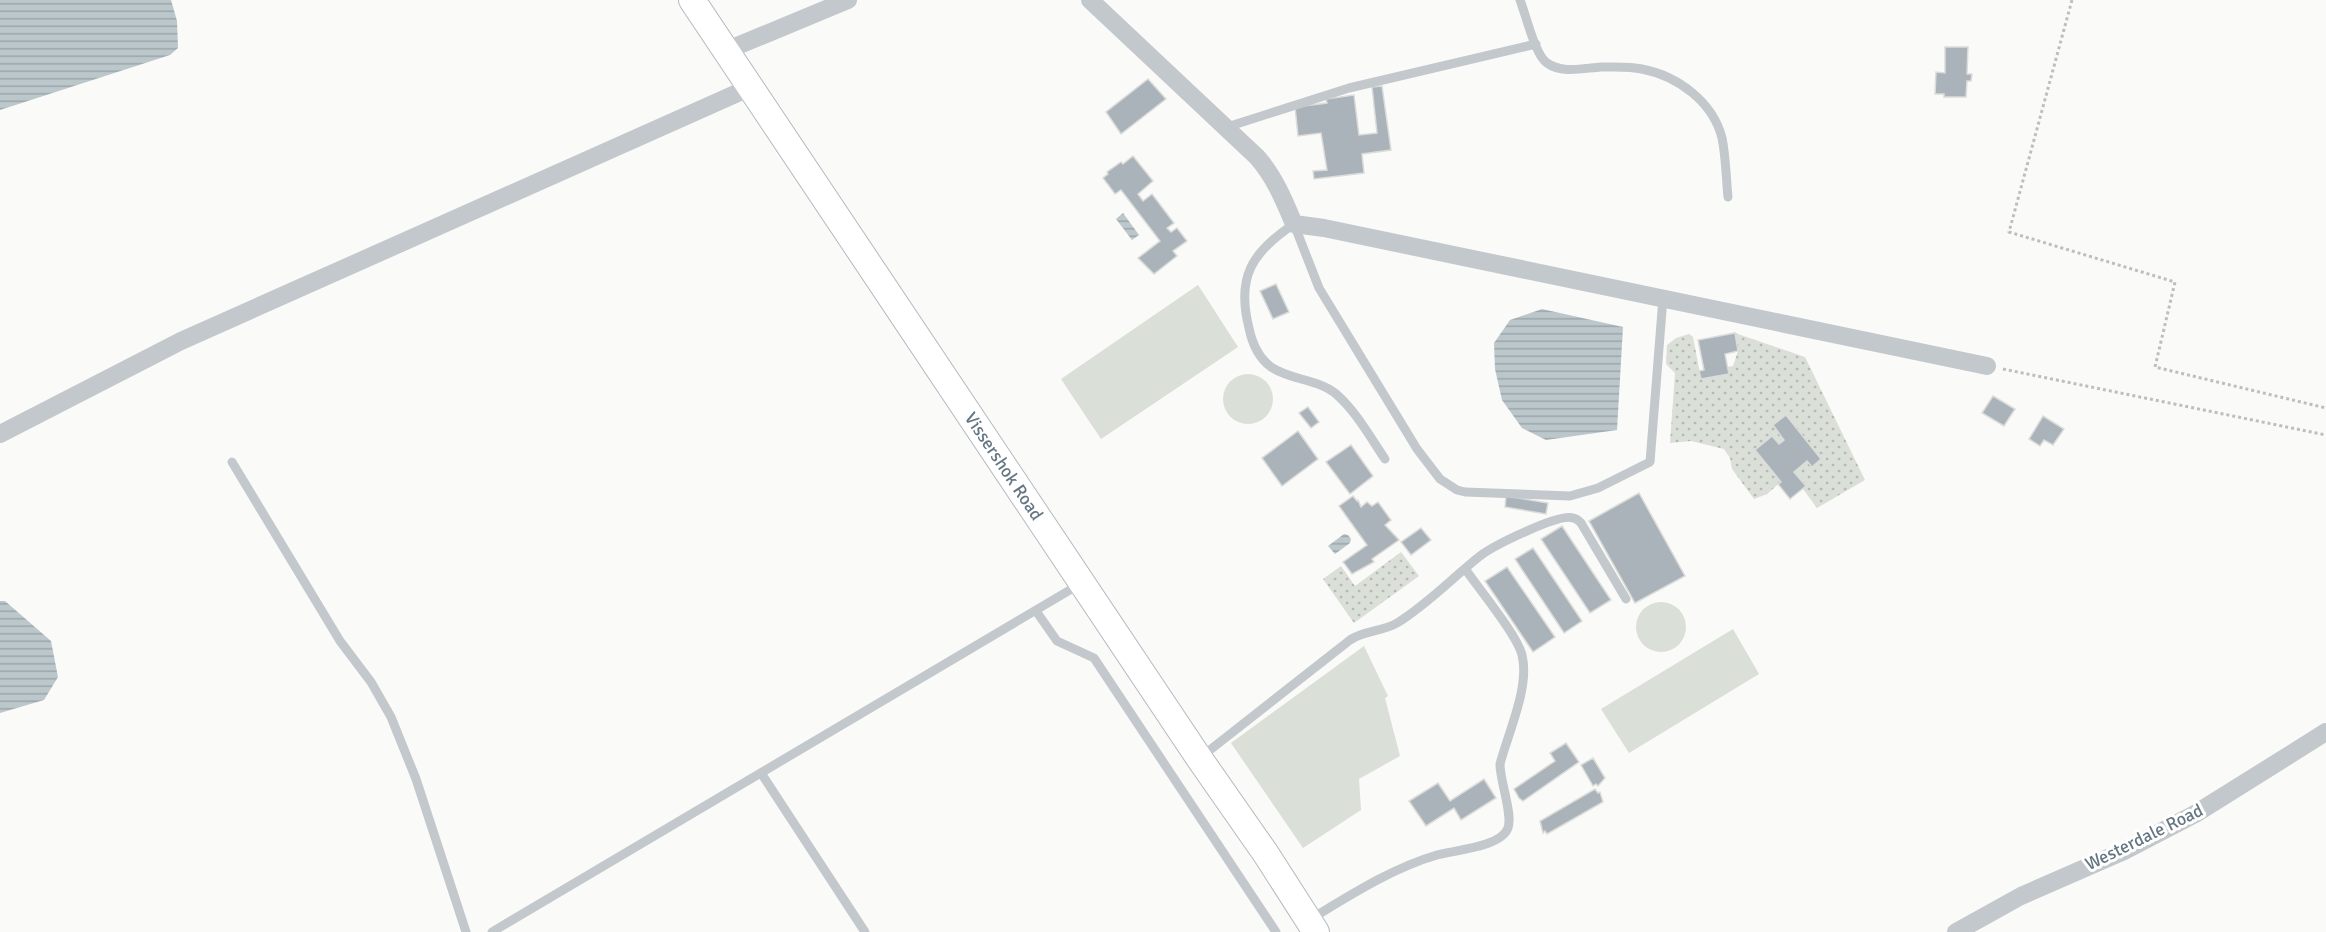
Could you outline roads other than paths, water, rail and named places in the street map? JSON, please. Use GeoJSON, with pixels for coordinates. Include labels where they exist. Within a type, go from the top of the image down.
{"type":"FeatureCollection","features":[{"type":"Feature","properties":{"kind":"main road","name":"Vissershok Road"},"geometry":{"type":"LineString","coordinates":[[692,0],[1199,758],[1266,854],[1312,926]]}},
{"type":"Feature","properties":{"kind":"street"},"geometry":{"type":"LineString","coordinates":[[725,51],[848,0]]}},
{"type":"Feature","properties":{"kind":"street"},"geometry":{"type":"LineString","coordinates":[[1090,0],[1227,127],[1268,169],[1294,224],[1324,228],[1987,366]]}},
{"type":"Feature","properties":{"kind":"street"},"geometry":{"type":"LineString","coordinates":[[0,434],[181,341],[751,87]]}},
{"type":"Feature","properties":{"kind":"street","name":"Westerdale Road"},"geometry":{"type":"LineString","coordinates":[[1956,932],[2021,896],[2124,851],[2195,814],[2326,732]]}},
{"type":"Feature","properties":{"kind":"lane"},"geometry":{"type":"LineString","coordinates":[[1520,0],[1542,59],[1554,66],[1565,69],[1642,68],[1660,74],[1690,90],[1715,119],[1722,139],[1728,197]]}},
{"type":"Feature","properties":{"kind":"lane"},"geometry":{"type":"LineString","coordinates":[[1227,127],[1348,88],[1536,44]]}},
{"type":"Feature","properties":{"kind":"lane"},"geometry":{"type":"LineString","coordinates":[[1385,459],[1346,404],[1332,391],[1271,367],[1257,351],[1253,341],[1244,304],[1246,281],[1250,269],[1263,247],[1294,224],[1319,288],[1417,449],[1440,478],[1457,490],[1465,492],[1570,496],[1598,488],[1650,462],[1663,298]]}},
{"type":"Feature","properties":{"kind":"lane"},"geometry":{"type":"LineString","coordinates":[[232,462],[340,641],[371,682],[391,717],[416,779],[466,932]]}},
{"type":"Feature","properties":{"kind":"lane"},"geometry":{"type":"LineString","coordinates":[[1199,758],[1350,640],[1358,635],[1383,630],[1398,623],[1438,594],[1479,557],[1500,543],[1558,519],[1574,518],[1581,523],[1626,598]]}},
{"type":"Feature","properties":{"kind":"lane"},"geometry":{"type":"LineString","coordinates":[[1312,926],[1400,870],[1436,856],[1491,842],[1503,836],[1508,828],[1510,819],[1500,775],[1500,764],[1522,684],[1522,657],[1509,632],[1466,570]]}},
{"type":"Feature","properties":{"kind":"lane"},"geometry":{"type":"LineString","coordinates":[[492,932],[1082,583]]}},
{"type":"Feature","properties":{"kind":"lane"},"geometry":{"type":"LineString","coordinates":[[1036,611],[1057,641],[1094,658],[1276,932]]}},
{"type":"Feature","properties":{"kind":"lane"},"geometry":{"type":"LineString","coordinates":[[761,773],[865,932]]}}]}
